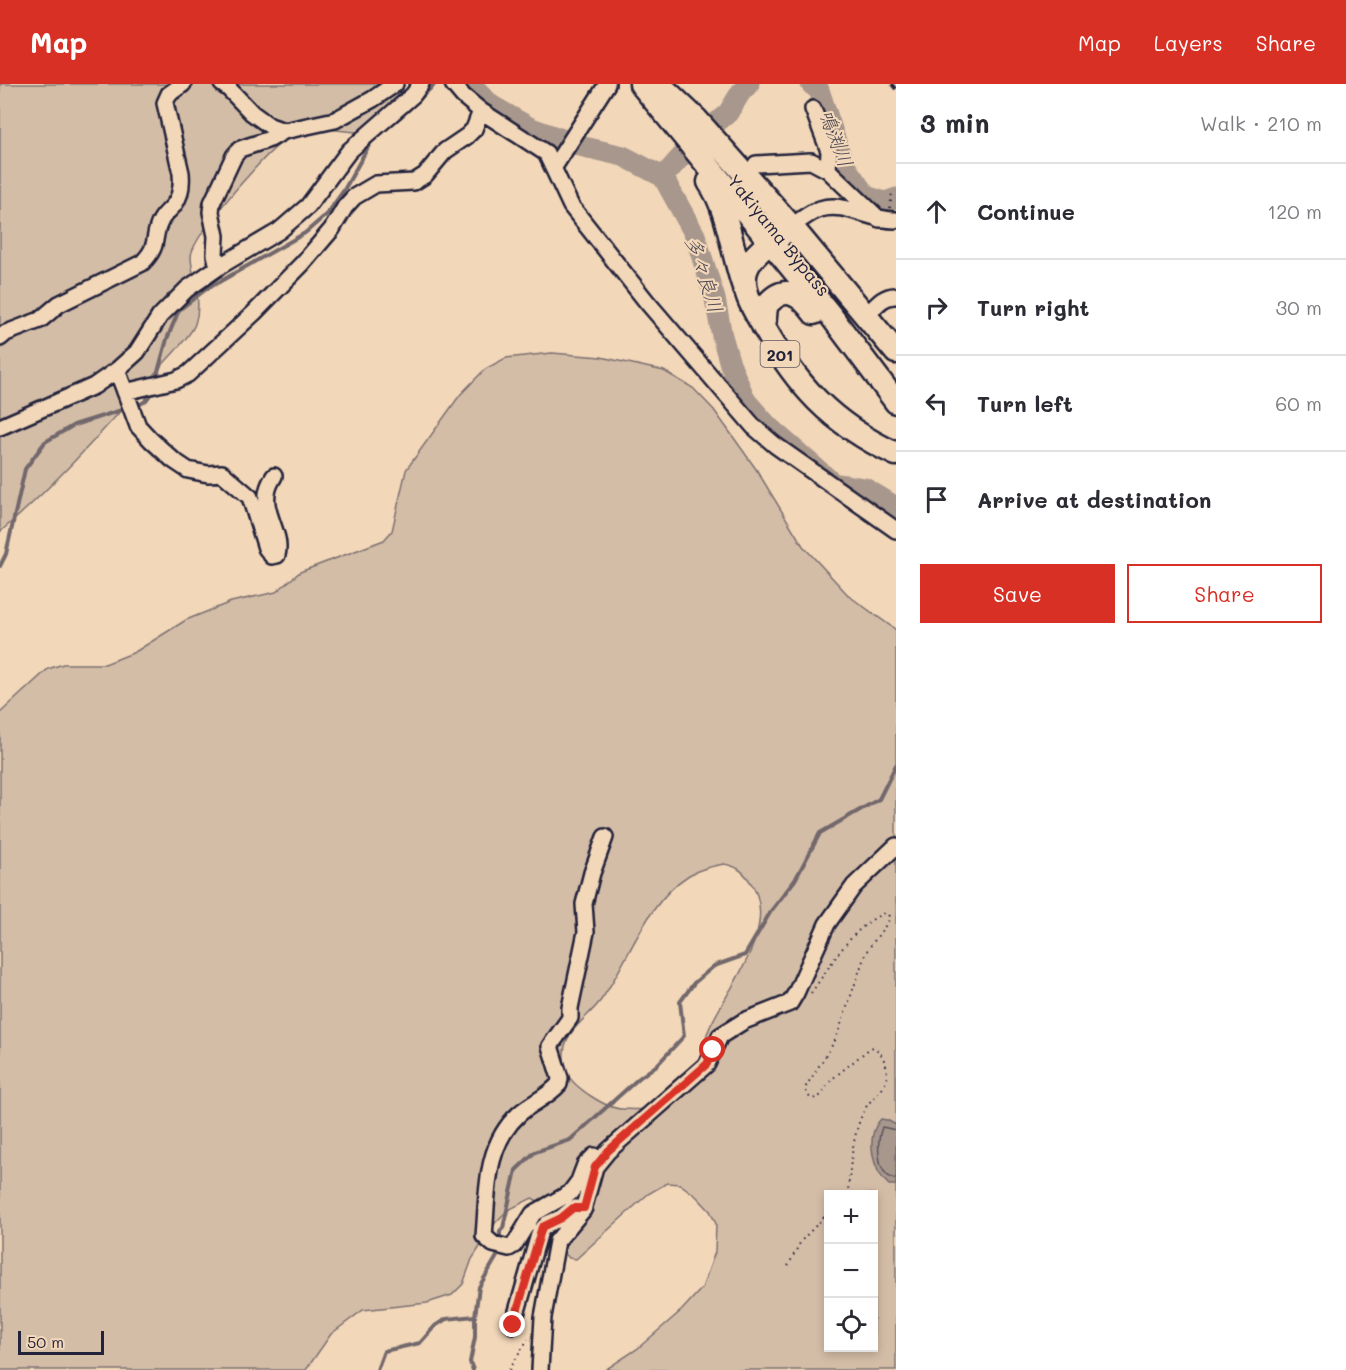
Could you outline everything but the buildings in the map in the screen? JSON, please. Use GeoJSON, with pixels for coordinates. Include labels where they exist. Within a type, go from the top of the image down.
{"type":"FeatureCollection","features":[{"type":"Feature","properties":{"kind":"highway","name":"201"},"geometry":{"type":"LineString","coordinates":[[654,85],[705,144],[697,166],[715,190],[728,225],[736,264],[744,287],[774,345],[806,390],[834,417],[896,454]]}},
{"type":"Feature","properties":{"kind":"highway","name":"Yakiyama Bypass"},"geometry":{"type":"LineString","coordinates":[[705,144],[896,383]]}},
{"type":"Feature","properties":{"kind":"highway","name":"201"},"geometry":{"type":"LineString","coordinates":[[780,235],[866,316],[896,352]]}},
{"type":"Feature","properties":{"kind":"highway","name":"Yakiyama Bypass"},"geometry":{"type":"LineString","coordinates":[[780,235],[832,317],[896,402]]}},
{"type":"Feature","properties":{"kind":"highway"},"geometry":{"type":"LineString","coordinates":[[744,287],[746,269],[751,261],[780,235]]}},
{"type":"Feature","properties":{"kind":"highway"},"geometry":{"type":"LineString","coordinates":[[764,327],[766,306],[770,300],[779,294],[789,293],[798,296],[828,332],[871,368]]}},
{"type":"Feature","properties":{"kind":"street"},"geometry":{"type":"LineString","coordinates":[[0,338],[6,333],[40,320],[59,304],[141,263],[150,255],[155,247],[161,219],[176,202],[182,184],[165,103],[169,94],[183,84]]}},
{"type":"Feature","properties":{"kind":"street"},"geometry":{"type":"LineString","coordinates":[[222,84],[252,113],[270,126],[284,131]]}},
{"type":"Feature","properties":{"kind":"street"},"geometry":{"type":"LineString","coordinates":[[218,267],[214,254],[216,236],[211,212],[212,203],[234,156],[240,149],[270,139],[284,131],[335,120],[373,99],[394,84]]}},
{"type":"Feature","properties":{"kind":"street"},"geometry":{"type":"LineString","coordinates":[[0,427],[94,386],[117,370],[136,352],[160,316],[187,288],[279,231],[308,206],[349,151],[412,95],[421,84]]}},
{"type":"Feature","properties":{"kind":"street"},"geometry":{"type":"LineString","coordinates":[[453,84],[462,96],[481,111],[546,153],[571,206],[591,234],[754,427],[775,445],[896,530]]}},
{"type":"Feature","properties":{"kind":"street"},"geometry":{"type":"LineString","coordinates":[[554,167],[607,84]]}},
{"type":"Feature","properties":{"kind":"street"},"geometry":{"type":"LineString","coordinates":[[813,109],[829,151],[828,170]]}},
{"type":"Feature","properties":{"kind":"street"},"geometry":{"type":"LineString","coordinates":[[125,392],[176,380],[188,374],[254,314],[303,263],[332,229],[354,197],[376,184],[414,182],[425,175],[445,151],[474,129],[481,111]]}},
{"type":"Feature","properties":{"kind":"street"},"geometry":{"type":"LineString","coordinates":[[756,164],[811,160],[828,170],[879,219]]}},
{"type":"Feature","properties":{"kind":"street"},"geometry":{"type":"LineString","coordinates":[[780,235],[821,209],[842,208],[879,219],[896,220]]}},
{"type":"Feature","properties":{"kind":"street"},"geometry":{"type":"LineString","coordinates":[[866,316],[879,302],[890,296],[896,296]]}},
{"type":"Feature","properties":{"kind":"street"},"geometry":{"type":"LineString","coordinates":[[117,370],[138,426],[173,460],[188,470],[208,474],[222,473],[250,497],[266,548],[272,556],[277,555],[279,548],[267,506],[267,490],[274,476]]}},
{"type":"Feature","properties":{"kind":"street"},"geometry":{"type":"LineString","coordinates":[[605,837],[592,873],[585,904],[586,932],[570,1008],[570,1018],[550,1046],[560,1078],[559,1084],[518,1114],[498,1142],[491,1159],[484,1236],[493,1244],[510,1248],[519,1238],[533,1214],[570,1193],[579,1181],[588,1161],[608,1151]]}},
{"type":"Feature","properties":{"kind":"street"},"geometry":{"type":"LineString","coordinates":[[540,1370],[542,1322],[557,1241],[584,1208],[595,1167],[608,1151],[707,1064],[720,1036],[744,1021],[790,1003],[827,924],[854,886],[896,846]]}},
{"type":"Feature","properties":{"kind":"street"},"geometry":{"type":"LineString","coordinates":[[513,1325],[540,1231],[573,1208],[584,1208]]}},
{"type":"Feature","properties":{"kind":"path"},"geometry":{"type":"LineString","coordinates":[[792,1000],[802,1003],[806,999],[864,923],[884,913],[889,916],[888,922],[866,952],[836,1039],[805,1088],[808,1096],[813,1099],[817,1098],[825,1091],[832,1079],[873,1047],[883,1058],[887,1074],[885,1083],[882,1090],[863,1111],[852,1152],[848,1190]]}},
{"type":"Feature","properties":{"kind":"path"},"geometry":{"type":"LineString","coordinates":[[788,1266],[801,1241],[824,1217]]}},
{"type":"Feature","properties":{"kind":"path"},"geometry":{"type":"LineString","coordinates":[[510,1370],[525,1342],[542,1322]]}},
{"type":"Feature","properties":{"kind":"shaded area"},"geometry":{"type":"Polygon","coordinates":[[[0,84],[402,84],[403,87],[402,117],[389,127],[363,132],[321,129],[295,134],[274,148],[250,173],[208,224],[193,249],[191,257],[198,307],[195,324],[188,336],[80,455],[0,532],[0,84]]]}},
{"type":"Feature","properties":{"kind":"shaded area"},"geometry":{"type":"Polygon","coordinates":[[[552,353],[601,357],[664,371],[693,388],[714,410],[756,469],[803,546],[849,596],[896,630],[896,1370],[605,1370],[637,1349],[682,1310],[702,1288],[715,1252],[716,1224],[710,1211],[680,1184],[667,1183],[648,1194],[576,1259],[569,1258],[563,1250],[554,1219],[543,1205],[532,1198],[508,1210],[496,1222],[472,1259],[463,1284],[452,1295],[427,1303],[363,1310],[331,1334],[306,1370],[0,1370],[0,713],[48,669],[63,664],[105,664],[135,652],[186,620],[231,602],[276,592],[300,572],[384,540],[392,531],[406,470],[460,395],[485,369],[506,358],[552,353]],[[724,864],[689,875],[674,887],[649,916],[601,1000],[567,1040],[564,1056],[565,1067],[570,1079],[583,1091],[616,1108],[638,1110],[663,1108],[677,1102],[688,1090],[709,1029],[748,956],[756,936],[760,916],[758,898],[749,880],[732,866],[724,864]]]}},
{"type":"Feature","properties":{"kind":"water"},"geometry":{"type":"Polygon","coordinates":[[[881,1119],[896,1125],[896,1185],[889,1185],[883,1179],[875,1162],[873,1135],[881,1119]]]}},
{"type":"Feature","properties":{"kind":"waterway"},"geometry":{"type":"LineString","coordinates":[[385,129],[435,84]]}},
{"type":"Feature","properties":{"kind":"waterway","name":"多々良川"},"geometry":{"type":"LineString","coordinates":[[471,84],[491,105],[531,128],[584,147],[623,156],[663,177],[695,235],[715,299],[730,364],[746,401],[769,427],[833,483],[865,488],[896,507]]}},
{"type":"Feature","properties":{"kind":"waterway","name":"鳴渕川"},"geometry":{"type":"LineString","coordinates":[[663,177],[697,139],[728,113],[749,84]]}},
{"type":"Feature","properties":{"kind":"waterway","name":"鳴渕川"},"geometry":{"type":"LineString","coordinates":[[811,84],[819,90],[843,163],[866,196],[885,202],[896,198]]}},
{"type":"Feature","properties":{"kind":"waterway"},"geometry":{"type":"LineString","coordinates":[[156,379],[167,339],[179,310],[205,290],[305,233],[327,214],[344,190],[372,140]]}},
{"type":"Feature","properties":{"kind":"waterway"},"geometry":{"type":"LineString","coordinates":[[135,406],[146,400],[152,389]]}},
{"type":"Feature","properties":{"kind":"waterway"},"geometry":{"type":"LineString","coordinates":[[0,566],[6,554],[25,469],[45,442],[74,425],[128,408]]}},
{"type":"Feature","properties":{"kind":"waterway"},"geometry":{"type":"LineString","coordinates":[[500,1242],[500,1231],[503,1228],[516,1170],[535,1152],[570,1140],[639,1078],[657,1065],[684,1036],[680,1002],[694,983],[714,966],[745,955],[771,911],[795,880],[820,833],[879,799],[896,765]]}},
{"type":"Feature","properties":{"kind":"waterway"},"geometry":{"type":"LineString","coordinates":[[377,1370],[384,1351],[420,1343],[435,1326],[446,1319],[475,1316],[479,1287],[499,1253],[499,1249]]}},
{"type":"Feature","properties":{"kind":"waterway"},"geometry":{"type":"LineString","coordinates":[[473,1370],[470,1362],[475,1337],[475,1316]]}},
{"type":"Feature","properties":{"kind":"railway"},"geometry":{"type":"LineString","coordinates":[[892,84],[896,89]]}},
{"type":"Feature","properties":{"kind":"route"},"geometry":{"type":"LineString","coordinates":[[513,1325],[542,1227],[561,1218],[573,1208],[584,1208],[595,1167],[608,1151],[707,1064],[713,1050]]}}]}
